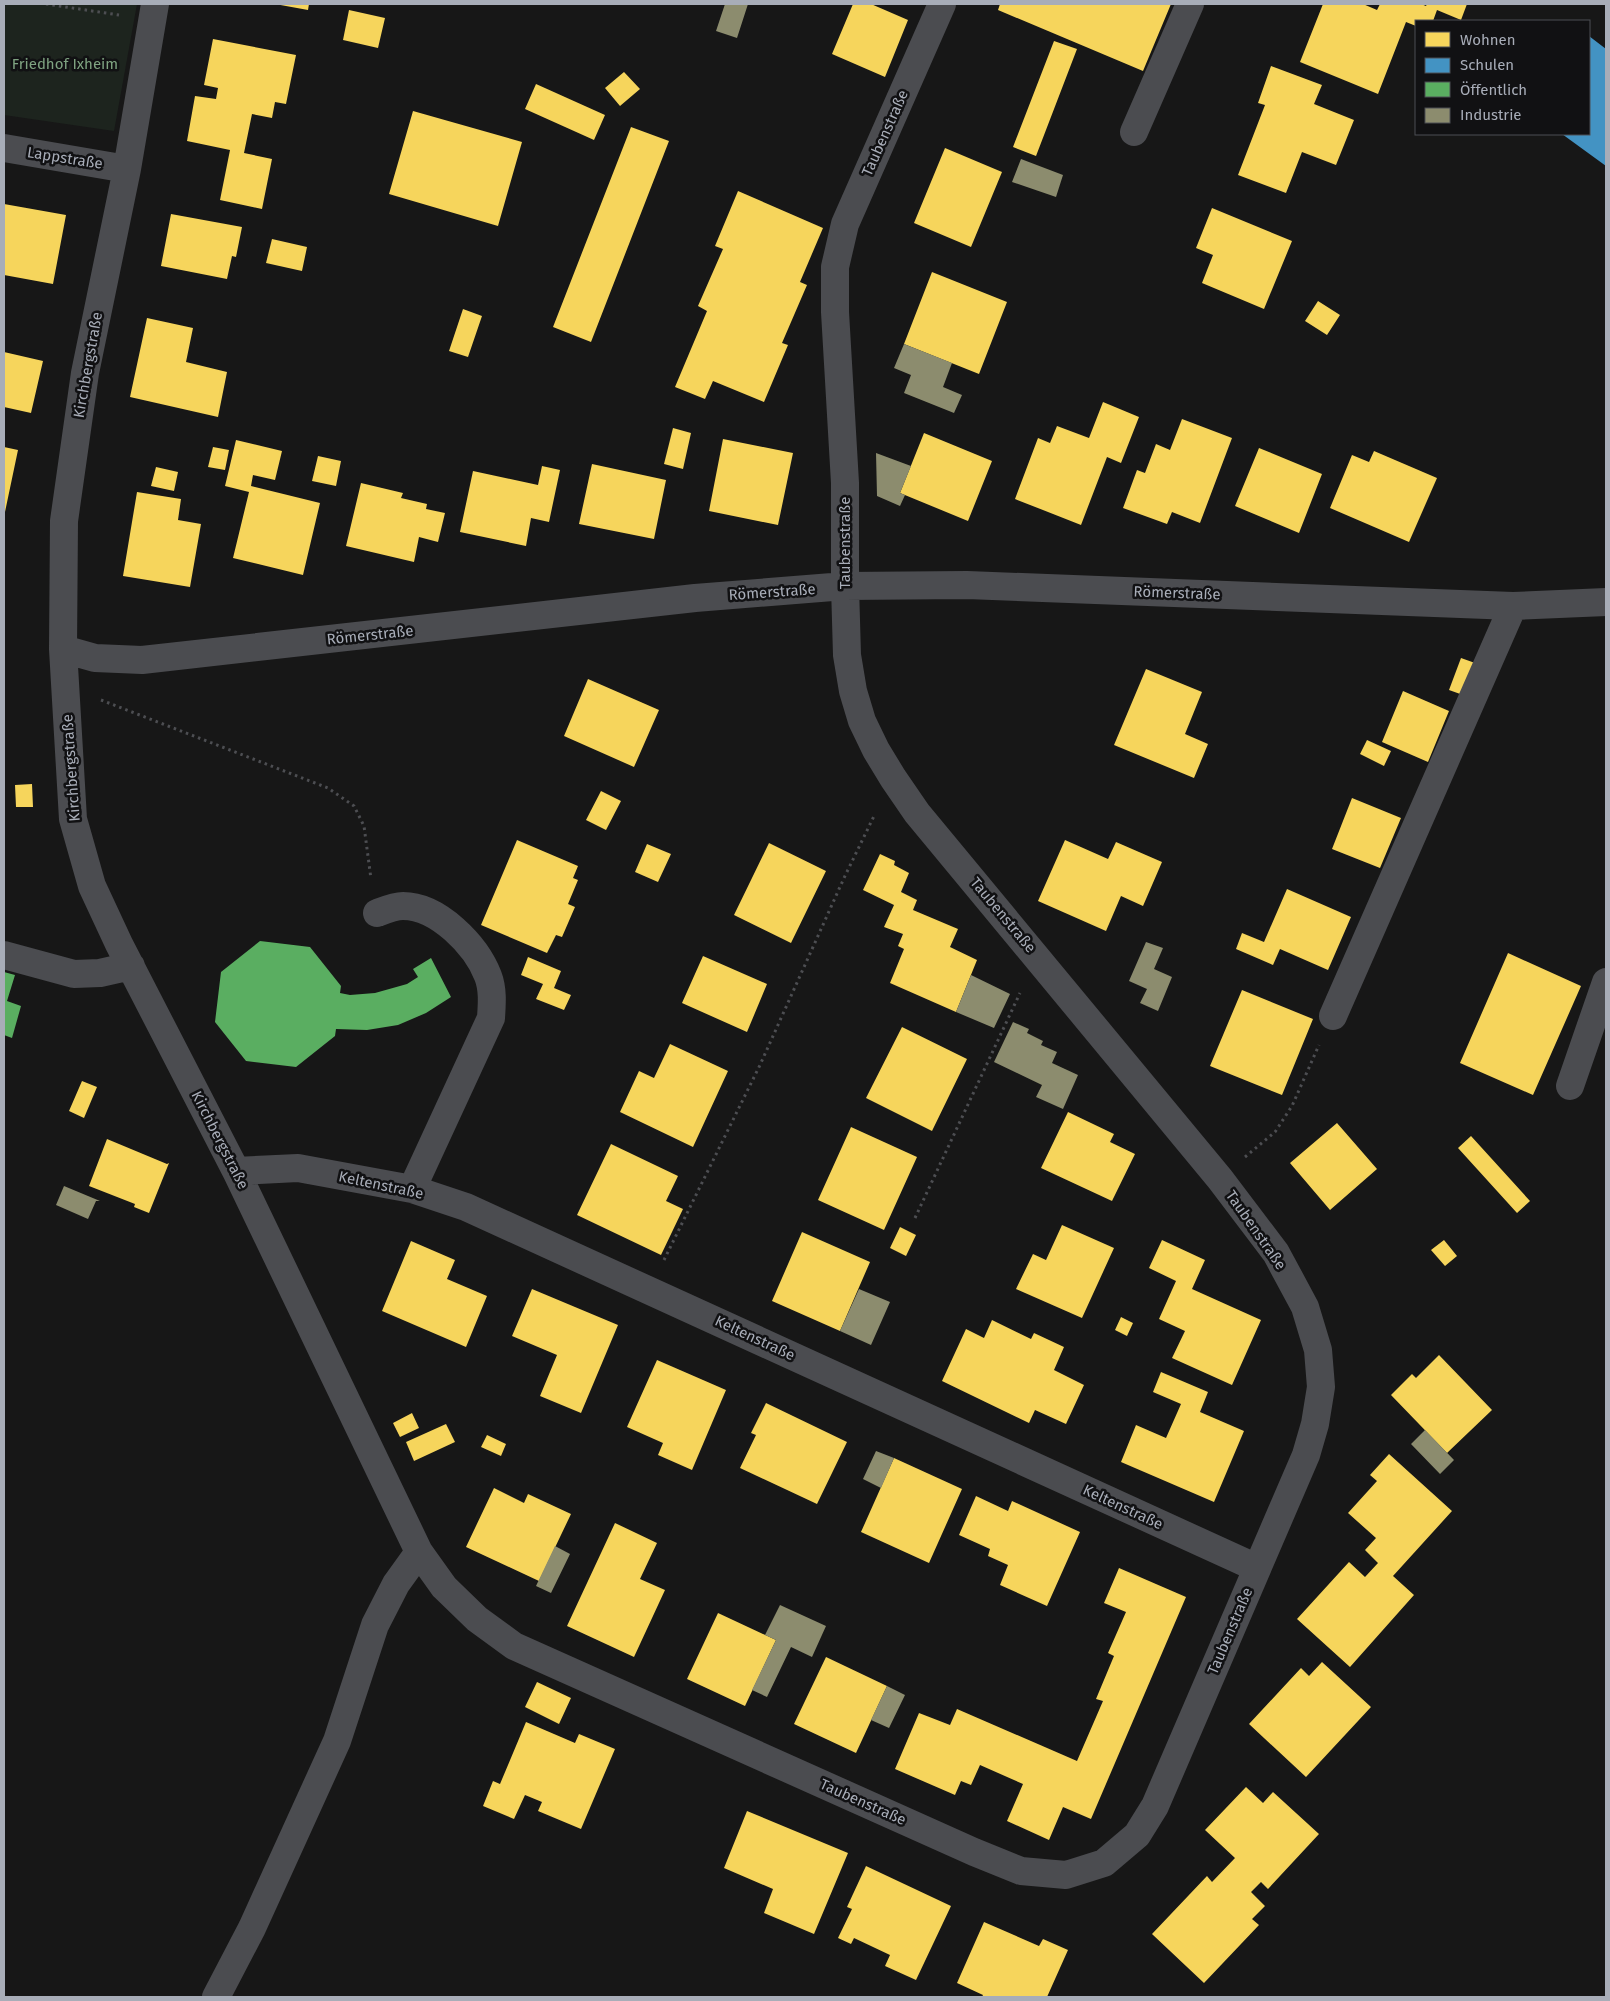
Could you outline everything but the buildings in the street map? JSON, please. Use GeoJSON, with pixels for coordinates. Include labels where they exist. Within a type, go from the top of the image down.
{"type":"FeatureCollection","features":[{"type":"Feature","properties":{"kind":"street","name":"Taubenstraße"},"geometry":{"type":"LineString","coordinates":[[419,1552],[444,1586],[477,1619],[514,1646],[974,1852],[1021,1871],[1066,1876],[1104,1863],[1137,1835],[1155,1806],[1306,1454],[1315,1424],[1321,1387],[1318,1350],[1305,1307],[1276,1253],[1220,1179],[917,813],[893,778],[869,735],[853,691],[848,656],[845,586],[845,483],[835,312],[835,267],[845,224],[942,4]]}},
{"type":"Feature","properties":{"kind":"street"},"geometry":{"type":"LineString","coordinates":[[1134,132],[1190,4]]}},
{"type":"Feature","properties":{"kind":"street","name":"Kirchbergstraße"},"geometry":{"type":"LineString","coordinates":[[153,12],[127,168],[85,373],[64,522],[63,649],[73,819],[92,886],[130,966],[236,1171],[419,1552]]}},
{"type":"Feature","properties":{"kind":"street","name":"Lappstraße"},"geometry":{"type":"LineString","coordinates":[[4,148],[127,168]]}},
{"type":"Feature","properties":{"kind":"street","name":"Römerstraße"},"geometry":{"type":"LineString","coordinates":[[63,649],[95,658],[142,660],[695,598],[845,586],[967,585],[1513,606],[1606,602]]}},
{"type":"Feature","properties":{"kind":"street"},"geometry":{"type":"LineString","coordinates":[[1333,1016],[1513,606]]}},
{"type":"Feature","properties":{"kind":"street"},"geometry":{"type":"LineString","coordinates":[[377,912],[402,906],[428,910],[452,928],[477,955],[488,977],[493,999],[491,1018],[412,1189]]}},
{"type":"Feature","properties":{"kind":"street"},"geometry":{"type":"LineString","coordinates":[[4,955],[74,974],[100,973],[130,966]]}},
{"type":"Feature","properties":{"kind":"street"},"geometry":{"type":"LineString","coordinates":[[1570,1086],[1606,982]]}},
{"type":"Feature","properties":{"kind":"street","name":"Keltenstraße"},"geometry":{"type":"LineString","coordinates":[[236,1171],[298,1168],[412,1189],[466,1207],[1257,1568]]}},
{"type":"Feature","properties":{"kind":"street"},"geometry":{"type":"LineString","coordinates":[[216,1997],[252,1928],[337,1741],[375,1624],[396,1584],[419,1552]]}},
{"type":"Feature","properties":{"kind":"path"},"geometry":{"type":"LineString","coordinates":[[46,4],[153,12]]}},
{"type":"Feature","properties":{"kind":"path"},"geometry":{"type":"LineString","coordinates":[[65,686],[328,788],[354,806],[364,826],[377,912]]}},
{"type":"Feature","properties":{"kind":"path"},"geometry":{"type":"LineString","coordinates":[[649,1290],[760,1065],[844,878],[893,778]]}},
{"type":"Feature","properties":{"kind":"path"},"geometry":{"type":"LineString","coordinates":[[915,1218],[1017,1001]]}},
{"type":"Feature","properties":{"kind":"path"},"geometry":{"type":"LineString","coordinates":[[1220,1179],[1275,1132],[1292,1106],[1333,1016]]}},
{"type":"Feature","properties":{"kind":"green space","name":"Friedhof Ixheim"},"geometry":{"type":"Polygon","coordinates":[[[4,4],[137,4],[114,131],[4,115],[4,4]]]}}]}
